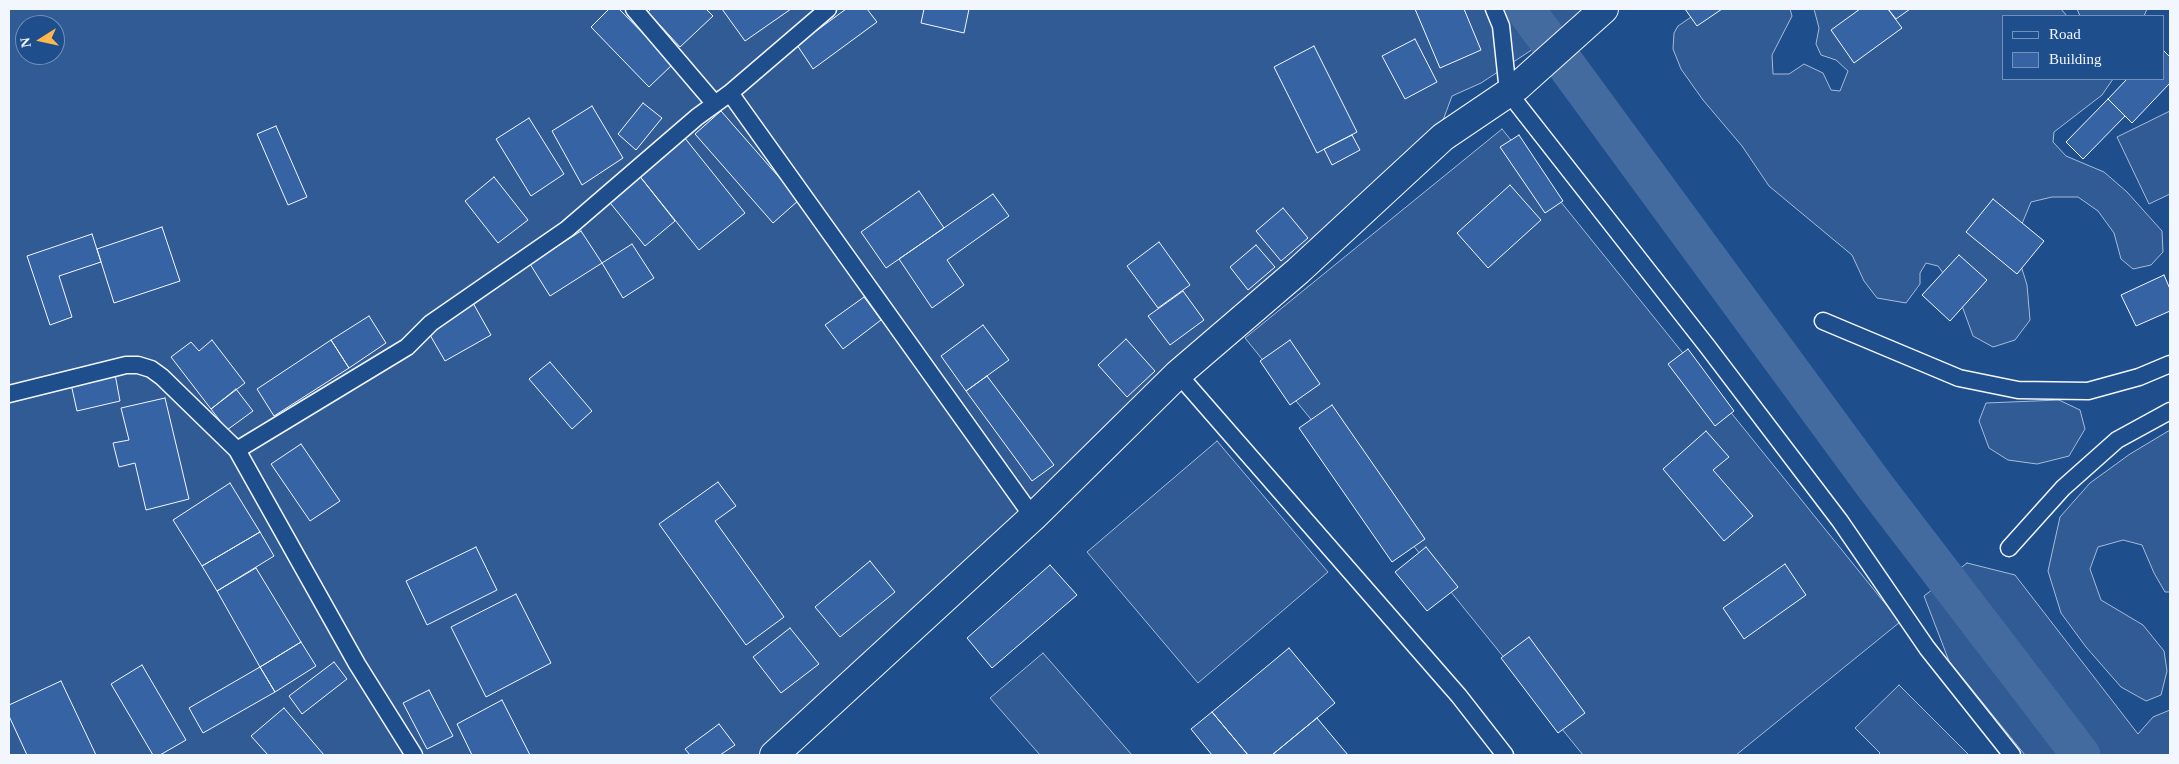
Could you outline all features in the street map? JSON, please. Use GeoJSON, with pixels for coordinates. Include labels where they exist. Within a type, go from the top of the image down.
{"type":"FeatureCollection","features":[{"type":"Feature","properties":{"kind":"street"},"geometry":{"type":"LineString","coordinates":[[774,755],[1033,517],[1178,374],[1298,271],[1444,137],[1512,90],[1600,12]]}},
{"type":"Feature","properties":{"kind":"lane"},"geometry":{"type":"LineString","coordinates":[[634,9],[714,104]]}},
{"type":"Feature","properties":{"kind":"lane"},"geometry":{"type":"LineString","coordinates":[[237,450],[407,347],[431,323],[567,228],[828,9]]}},
{"type":"Feature","properties":{"kind":"lane"},"geometry":{"type":"LineString","coordinates":[[1494,9],[1501,26],[1512,90],[1828,505],[1927,648],[2012,755]]}},
{"type":"Feature","properties":{"kind":"lane"},"geometry":{"type":"LineString","coordinates":[[730,93],[1033,517]]}},
{"type":"Feature","properties":{"kind":"lane"},"geometry":{"type":"LineString","coordinates":[[1823,321],[1959,378],[2018,390],[2088,391],[2139,377],[2170,364]]}},
{"type":"Feature","properties":{"kind":"lane"},"geometry":{"type":"LineString","coordinates":[[9,394],[126,365],[151,370],[162,377],[237,450],[357,664],[414,755]]}},
{"type":"Feature","properties":{"kind":"lane"},"geometry":{"type":"LineString","coordinates":[[1178,374],[1459,696],[1505,755]]}},
{"type":"Feature","properties":{"kind":"lane"},"geometry":{"type":"LineString","coordinates":[[2008,548],[2063,488],[2118,440],[2170,411]]}},
{"type":"Feature","properties":{"kind":"shaded area"},"geometry":{"type":"Polygon","coordinates":[[[9,9],[1584,9],[1573,23],[1481,83],[1452,96],[1439,131],[778,755],[9,755],[9,9]]]}},
{"type":"Feature","properties":{"kind":"shaded area"},"geometry":{"type":"Polygon","coordinates":[[[1703,9],[1790,9],[1792,16],[1772,55],[1773,74],[1789,74],[1804,64],[1823,73],[1831,90],[1840,91],[1848,71],[1836,60],[1821,55],[1816,44],[1819,28],[1814,9],[2061,9],[2066,15],[2002,15],[2002,80],[2112,80],[2102,95],[2054,132],[2053,142],[2066,156],[2104,172],[2127,192],[2162,231],[2163,252],[2151,265],[2133,269],[2121,259],[2114,233],[2098,211],[2078,197],[2052,197],[2031,202],[2014,243],[2027,285],[2030,320],[2015,340],[1993,347],[1973,336],[1957,292],[1938,266],[1926,263],[1920,273],[1920,284],[1906,303],[1877,298],[1864,281],[1852,255],[1769,186],[1742,146],[1703,100],[1681,69],[1673,49],[1674,33],[1678,26],[1703,9]]]}},
{"type":"Feature","properties":{"kind":"shaded area"},"geometry":{"type":"Polygon","coordinates":[[[2077,9],[2147,9],[2144,15],[2080,15],[2077,9]]]}},
{"type":"Feature","properties":{"kind":"shaded area"},"geometry":{"type":"Polygon","coordinates":[[[2170,111],[2170,194],[2149,204],[2117,137],[2170,111]]]}},
{"type":"Feature","properties":{"kind":"shaded area"},"geometry":{"type":"Polygon","coordinates":[[[1502,129],[1900,622],[1736,755],[1583,755],[1245,338],[1502,129]]]}},
{"type":"Feature","properties":{"kind":"shaded area"},"geometry":{"type":"Polygon","coordinates":[[[2059,400],[2080,410],[2085,429],[2069,456],[2037,464],[2008,460],[1989,448],[1979,421],[1986,403],[2059,400]]]}},
{"type":"Feature","properties":{"kind":"shaded area"},"geometry":{"type":"Polygon","coordinates":[[[2170,430],[2170,592],[2165,592],[2154,573],[2142,545],[2123,540],[2098,547],[2090,569],[2101,600],[2143,625],[2164,651],[2167,671],[2161,695],[2146,701],[2121,687],[2086,647],[2061,613],[2048,571],[2060,517],[2090,483],[2130,454],[2170,430]]]}},
{"type":"Feature","properties":{"kind":"shaded area"},"geometry":{"type":"Polygon","coordinates":[[[1217,441],[1328,572],[1198,683],[1087,552],[1217,441]]]}},
{"type":"Feature","properties":{"kind":"shaded area"},"geometry":{"type":"Polygon","coordinates":[[[1967,563],[2015,575],[2138,734],[2153,717],[2170,710],[2170,755],[2025,755],[1949,661],[1924,596],[1967,563]]]}},
{"type":"Feature","properties":{"kind":"shaded area"},"geometry":{"type":"Polygon","coordinates":[[[1043,653],[1132,755],[1040,755],[990,698],[1043,653]]]}},
{"type":"Feature","properties":{"kind":"shaded area"},"geometry":{"type":"Polygon","coordinates":[[[1899,685],[1969,755],[1878,755],[1880,753],[1855,728],[1899,685]]]}},
{"type":"Feature","properties":{"kind":"building"},"geometry":{"type":"Polygon","coordinates":[[[609,9],[619,9],[673,64],[649,87],[591,27],[609,9]]]}},
{"type":"Feature","properties":{"kind":"building"},"geometry":{"type":"Polygon","coordinates":[[[651,9],[706,9],[713,16],[680,47],[648,12],[651,9]]]}},
{"type":"Feature","properties":{"kind":"building"},"geometry":{"type":"Polygon","coordinates":[[[722,9],[791,9],[745,41],[722,9]]]}},
{"type":"Feature","properties":{"kind":"building"},"geometry":{"type":"Polygon","coordinates":[[[846,9],[867,9],[877,22],[813,69],[797,45],[846,9]]]}},
{"type":"Feature","properties":{"kind":"building"},"geometry":{"type":"Polygon","coordinates":[[[924,9],[969,9],[964,33],[921,23],[924,9]]]}},
{"type":"Feature","properties":{"kind":"building"},"geometry":{"type":"Polygon","coordinates":[[[1415,9],[1464,9],[1481,50],[1440,68],[1415,9]]]}},
{"type":"Feature","properties":{"kind":"building"},"geometry":{"type":"Polygon","coordinates":[[[1685,9],[1722,9],[1697,26],[1685,9]]]}},
{"type":"Feature","properties":{"kind":"building"},"geometry":{"type":"Polygon","coordinates":[[[1860,9],[1888,9],[1902,28],[1854,63],[1831,30],[1860,9]]]}},
{"type":"Feature","properties":{"kind":"building"},"geometry":{"type":"Polygon","coordinates":[[[1888,9],[1910,9],[1896,19],[1888,9]]]}},
{"type":"Feature","properties":{"kind":"building"},"geometry":{"type":"Polygon","coordinates":[[[1415,39],[1437,82],[1405,99],[1382,56],[1415,39]]]}},
{"type":"Feature","properties":{"kind":"building"},"geometry":{"type":"Polygon","coordinates":[[[1314,46],[1357,132],[1317,153],[1274,67],[1314,46]]]}},
{"type":"Feature","properties":{"kind":"building"},"geometry":{"type":"Polygon","coordinates":[[[2164,51],[2170,57],[2170,83],[2132,123],[2108,99],[2126,80],[2164,80],[2164,51]]]}},
{"type":"Feature","properties":{"kind":"building"},"geometry":{"type":"Polygon","coordinates":[[[2108,99],[2125,116],[2083,159],[2066,142],[2108,99]]]}},
{"type":"Feature","properties":{"kind":"building"},"geometry":{"type":"Polygon","coordinates":[[[643,103],[662,118],[636,150],[618,134],[643,103]]]}},
{"type":"Feature","properties":{"kind":"building"},"geometry":{"type":"Polygon","coordinates":[[[592,106],[623,158],[582,185],[552,131],[592,106]]]}},
{"type":"Feature","properties":{"kind":"building"},"geometry":{"type":"Polygon","coordinates":[[[721,111],[799,200],[773,223],[695,134],[721,111]]]}},
{"type":"Feature","properties":{"kind":"building"},"geometry":{"type":"Polygon","coordinates":[[[529,118],[564,174],[531,196],[496,139],[529,118]]]}},
{"type":"Feature","properties":{"kind":"building"},"geometry":{"type":"Polygon","coordinates":[[[276,126],[307,197],[288,205],[257,134],[276,126]]]}},
{"type":"Feature","properties":{"kind":"building"},"geometry":{"type":"Polygon","coordinates":[[[1352,135],[1360,150],[1332,165],[1324,149],[1352,135]]]}},
{"type":"Feature","properties":{"kind":"building"},"geometry":{"type":"Polygon","coordinates":[[[1519,135],[1563,201],[1545,213],[1500,147],[1519,135]]]}},
{"type":"Feature","properties":{"kind":"building"},"geometry":{"type":"Polygon","coordinates":[[[684,137],[745,213],[699,250],[638,174],[684,137]]]}},
{"type":"Feature","properties":{"kind":"building"},"geometry":{"type":"Polygon","coordinates":[[[638,174],[675,221],[645,246],[607,199],[638,174]]]}},
{"type":"Feature","properties":{"kind":"building"},"geometry":{"type":"Polygon","coordinates":[[[494,177],[528,220],[498,243],[465,201],[494,177]]]}},
{"type":"Feature","properties":{"kind":"building"},"geometry":{"type":"Polygon","coordinates":[[[1510,185],[1541,220],[1488,268],[1457,233],[1510,185]]]}},
{"type":"Feature","properties":{"kind":"building"},"geometry":{"type":"Polygon","coordinates":[[[919,191],[944,228],[886,268],[861,232],[919,191]]]}},
{"type":"Feature","properties":{"kind":"building"},"geometry":{"type":"Polygon","coordinates":[[[993,194],[1009,216],[947,260],[964,285],[932,308],[899,259],[993,194]]]}},
{"type":"Feature","properties":{"kind":"building"},"geometry":{"type":"Polygon","coordinates":[[[1993,199],[2044,241],[2017,274],[1966,232],[1993,199]]]}},
{"type":"Feature","properties":{"kind":"building"},"geometry":{"type":"Polygon","coordinates":[[[1283,208],[1308,238],[1281,261],[1256,231],[1283,208]]]}},
{"type":"Feature","properties":{"kind":"building"},"geometry":{"type":"Polygon","coordinates":[[[162,227],[180,281],[114,303],[97,249],[162,227]]]}},
{"type":"Feature","properties":{"kind":"building"},"geometry":{"type":"Polygon","coordinates":[[[581,231],[602,263],[550,296],[530,264],[581,231]]]}},
{"type":"Feature","properties":{"kind":"building"},"geometry":{"type":"Polygon","coordinates":[[[92,234],[101,262],[59,276],[72,317],[50,325],[27,256],[92,234]]]}},
{"type":"Feature","properties":{"kind":"building"},"geometry":{"type":"Polygon","coordinates":[[[1159,242],[1190,285],[1158,308],[1127,266],[1159,242]]]}},
{"type":"Feature","properties":{"kind":"building"},"geometry":{"type":"Polygon","coordinates":[[[632,244],[654,278],[623,298],[602,263],[632,244]]]}},
{"type":"Feature","properties":{"kind":"building"},"geometry":{"type":"Polygon","coordinates":[[[1256,245],[1275,267],[1248,290],[1230,267],[1256,245]]]}},
{"type":"Feature","properties":{"kind":"building"},"geometry":{"type":"Polygon","coordinates":[[[1959,255],[1987,280],[1950,321],[1922,295],[1959,255]]]}},
{"type":"Feature","properties":{"kind":"building"},"geometry":{"type":"Polygon","coordinates":[[[2164,275],[2170,289],[2170,311],[2136,326],[2121,295],[2164,275]]]}},
{"type":"Feature","properties":{"kind":"building"},"geometry":{"type":"Polygon","coordinates":[[[1183,291],[1204,320],[1170,345],[1148,316],[1183,291]]]}},
{"type":"Feature","properties":{"kind":"building"},"geometry":{"type":"Polygon","coordinates":[[[864,297],[881,320],[843,349],[825,325],[864,297]]]}},
{"type":"Feature","properties":{"kind":"building"},"geometry":{"type":"Polygon","coordinates":[[[473,303],[491,335],[445,361],[426,328],[473,303]]]}},
{"type":"Feature","properties":{"kind":"building"},"geometry":{"type":"Polygon","coordinates":[[[369,316],[386,343],[349,368],[331,340],[369,316]]]}},
{"type":"Feature","properties":{"kind":"building"},"geometry":{"type":"Polygon","coordinates":[[[983,325],[1009,360],[966,391],[941,356],[983,325]]]}},
{"type":"Feature","properties":{"kind":"building"},"geometry":{"type":"Polygon","coordinates":[[[1126,339],[1155,371],[1127,397],[1098,365],[1126,339]]]}},
{"type":"Feature","properties":{"kind":"building"},"geometry":{"type":"Polygon","coordinates":[[[212,340],[245,383],[211,409],[171,357],[191,342],[199,351],[212,340]]]}},
{"type":"Feature","properties":{"kind":"building"},"geometry":{"type":"Polygon","coordinates":[[[331,340],[349,368],[274,416],[257,389],[331,340]]]}},
{"type":"Feature","properties":{"kind":"building"},"geometry":{"type":"Polygon","coordinates":[[[1290,340],[1320,384],[1290,405],[1260,361],[1290,340]]]}},
{"type":"Feature","properties":{"kind":"building"},"geometry":{"type":"Polygon","coordinates":[[[1688,349],[1734,411],[1715,426],[1668,364],[1688,349]]]}},
{"type":"Feature","properties":{"kind":"building"},"geometry":{"type":"Polygon","coordinates":[[[550,362],[592,411],[572,429],[529,379],[550,362]]]}},
{"type":"Feature","properties":{"kind":"building"},"geometry":{"type":"Polygon","coordinates":[[[115,374],[120,401],[77,411],[71,384],[115,374]]]}},
{"type":"Feature","properties":{"kind":"building"},"geometry":{"type":"Polygon","coordinates":[[[987,376],[1054,465],[1032,481],[966,391],[987,376]]]}},
{"type":"Feature","properties":{"kind":"building"},"geometry":{"type":"Polygon","coordinates":[[[236,389],[253,411],[227,430],[211,409],[236,389]]]}},
{"type":"Feature","properties":{"kind":"building"},"geometry":{"type":"Polygon","coordinates":[[[165,398],[189,499],[146,510],[135,463],[119,467],[113,443],[129,440],[121,408],[165,398]]]}},
{"type":"Feature","properties":{"kind":"building"},"geometry":{"type":"Polygon","coordinates":[[[1332,405],[1425,539],[1392,562],[1299,428],[1332,405]]]}},
{"type":"Feature","properties":{"kind":"building"},"geometry":{"type":"Polygon","coordinates":[[[1706,431],[1729,457],[1713,470],[1753,516],[1724,541],[1663,469],[1706,431]]]}},
{"type":"Feature","properties":{"kind":"building"},"geometry":{"type":"Polygon","coordinates":[[[301,444],[340,501],[310,521],[271,464],[301,444]]]}},
{"type":"Feature","properties":{"kind":"building"},"geometry":{"type":"Polygon","coordinates":[[[718,482],[736,506],[715,521],[784,617],[746,645],[659,524],[718,482]]]}},
{"type":"Feature","properties":{"kind":"building"},"geometry":{"type":"Polygon","coordinates":[[[230,483],[260,532],[202,566],[173,520],[230,483]]]}},
{"type":"Feature","properties":{"kind":"building"},"geometry":{"type":"Polygon","coordinates":[[[260,532],[274,556],[217,591],[202,566],[260,532]]]}},
{"type":"Feature","properties":{"kind":"building"},"geometry":{"type":"Polygon","coordinates":[[[476,547],[497,590],[427,625],[406,581],[476,547]]]}},
{"type":"Feature","properties":{"kind":"building"},"geometry":{"type":"Polygon","coordinates":[[[1426,547],[1458,587],[1427,611],[1395,572],[1426,547]]]}},
{"type":"Feature","properties":{"kind":"building"},"geometry":{"type":"Polygon","coordinates":[[[870,561],[895,592],[840,637],[815,607],[870,561]]]}},
{"type":"Feature","properties":{"kind":"building"},"geometry":{"type":"Polygon","coordinates":[[[1785,564],[1806,595],[1744,639],[1723,608],[1785,564]]]}},
{"type":"Feature","properties":{"kind":"building"},"geometry":{"type":"Polygon","coordinates":[[[1050,565],[1077,595],[992,668],[967,638],[1050,565]]]}},
{"type":"Feature","properties":{"kind":"building"},"geometry":{"type":"Polygon","coordinates":[[[256,568],[301,642],[260,667],[217,591],[256,568]]]}},
{"type":"Feature","properties":{"kind":"building"},"geometry":{"type":"Polygon","coordinates":[[[516,594],[551,663],[486,697],[451,627],[516,594]]]}},
{"type":"Feature","properties":{"kind":"building"},"geometry":{"type":"Polygon","coordinates":[[[790,628],[819,664],[781,693],[753,657],[790,628]]]}},
{"type":"Feature","properties":{"kind":"building"},"geometry":{"type":"Polygon","coordinates":[[[1529,637],[1585,713],[1558,733],[1501,658],[1529,637]]]}},
{"type":"Feature","properties":{"kind":"building"},"geometry":{"type":"Polygon","coordinates":[[[301,642],[316,666],[275,692],[260,667],[301,642]]]}},
{"type":"Feature","properties":{"kind":"building"},"geometry":{"type":"Polygon","coordinates":[[[1289,648],[1335,703],[1272,755],[1248,755],[1212,712],[1289,648]]]}},
{"type":"Feature","properties":{"kind":"building"},"geometry":{"type":"Polygon","coordinates":[[[334,662],[347,679],[302,714],[289,696],[334,662]]]}},
{"type":"Feature","properties":{"kind":"building"},"geometry":{"type":"Polygon","coordinates":[[[142,665],[186,740],[160,755],[153,755],[111,684],[142,665]]]}},
{"type":"Feature","properties":{"kind":"building"},"geometry":{"type":"Polygon","coordinates":[[[260,667],[275,692],[203,733],[189,708],[260,667]]]}},
{"type":"Feature","properties":{"kind":"building"},"geometry":{"type":"Polygon","coordinates":[[[61,681],[96,755],[27,755],[9,716],[9,705],[61,681]]]}},
{"type":"Feature","properties":{"kind":"building"},"geometry":{"type":"Polygon","coordinates":[[[429,690],[453,736],[427,749],[403,703],[429,690]]]}},
{"type":"Feature","properties":{"kind":"building"},"geometry":{"type":"Polygon","coordinates":[[[502,700],[530,755],[472,755],[457,724],[502,700]]]}},
{"type":"Feature","properties":{"kind":"building"},"geometry":{"type":"Polygon","coordinates":[[[284,708],[324,755],[268,755],[251,736],[284,708]]]}},
{"type":"Feature","properties":{"kind":"building"},"geometry":{"type":"Polygon","coordinates":[[[1212,712],[1248,755],[1212,755],[1191,729],[1212,712]]]}},
{"type":"Feature","properties":{"kind":"building"},"geometry":{"type":"Polygon","coordinates":[[[1317,718],[1348,755],[1272,755],[1317,718]]]}},
{"type":"Feature","properties":{"kind":"building"},"geometry":{"type":"Polygon","coordinates":[[[719,724],[735,745],[720,755],[690,755],[685,749],[719,724]]]}},
{"type":"Feature","properties":{"kind":"waterway"},"geometry":{"type":"LineString","coordinates":[[1525,9],[1875,486],[2081,755]]}}]}
